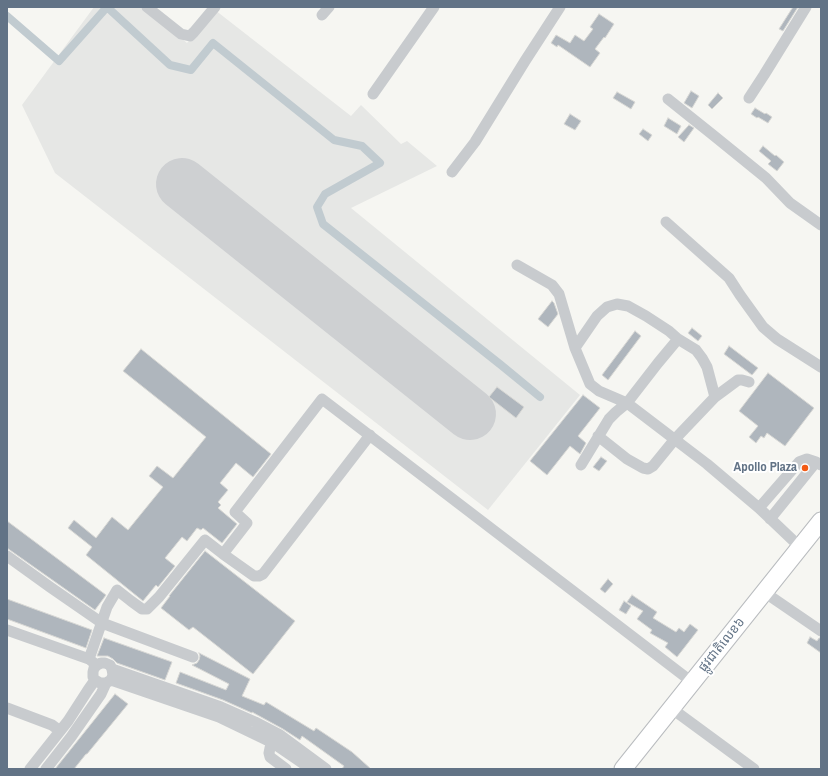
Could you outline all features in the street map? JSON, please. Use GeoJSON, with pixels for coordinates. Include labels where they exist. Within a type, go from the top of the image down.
{"type":"FeatureCollection","features":[{"type":"Feature","properties":{"kind":"highway","name":"ផ្លូវជាតិលេខ៦"},"geometry":{"type":"LineString","coordinates":[[623,769],[821,521]]}},
{"type":"Feature","properties":{"kind":"street"},"geometry":{"type":"LineString","coordinates":[[147,7],[181,34],[190,36],[215,7]]}},
{"type":"Feature","properties":{"kind":"street"},"geometry":{"type":"LineString","coordinates":[[373,94],[434,7]]}},
{"type":"Feature","properties":{"kind":"street"},"geometry":{"type":"LineString","coordinates":[[452,172],[474,142],[560,7]]}},
{"type":"Feature","properties":{"kind":"street"},"geometry":{"type":"LineString","coordinates":[[749,98],[806,7]]}},
{"type":"Feature","properties":{"kind":"street"},"geometry":{"type":"LineString","coordinates":[[668,99],[766,178],[790,203],[821,225]]}},
{"type":"Feature","properties":{"kind":"street"},"geometry":{"type":"LineString","coordinates":[[666,222],[729,278],[763,327],[777,339],[821,367]]}},
{"type":"Feature","properties":{"kind":"street"},"geometry":{"type":"LineString","coordinates":[[517,265],[552,285],[559,294],[575,348],[590,384],[598,391],[627,403],[675,439],[759,508],[800,547]]}},
{"type":"Feature","properties":{"kind":"street"},"geometry":{"type":"LineString","coordinates":[[575,348],[597,316],[607,307],[617,304],[628,306],[646,316],[696,350],[707,367],[716,397]]}},
{"type":"Feature","properties":{"kind":"street"},"geometry":{"type":"LineString","coordinates":[[581,465],[609,419],[627,403],[678,339]]}},
{"type":"Feature","properties":{"kind":"street"},"geometry":{"type":"LineString","coordinates":[[598,436],[627,459],[643,468],[648,468],[653,466],[675,439],[716,397],[738,380],[749,382]]}},
{"type":"Feature","properties":{"kind":"street"},"geometry":{"type":"LineString","coordinates":[[223,554],[247,523],[235,512],[322,399],[692,682]]}},
{"type":"Feature","properties":{"kind":"street"},"geometry":{"type":"LineString","coordinates":[[312,769],[255,722],[221,707],[106,678],[93,677],[93,662],[107,607],[117,590],[142,609],[147,609],[159,597],[205,540],[254,576],[263,574],[370,435]]}},
{"type":"Feature","properties":{"kind":"street"},"geometry":{"type":"LineString","coordinates":[[759,508],[799,462],[807,459],[819,463],[770,518]]}},
{"type":"Feature","properties":{"kind":"street"},"geometry":{"type":"LineString","coordinates":[[7,556],[102,623],[193,657]]}},
{"type":"Feature","properties":{"kind":"street"},"geometry":{"type":"LineString","coordinates":[[764,592],[821,631]]}},
{"type":"Feature","properties":{"kind":"street"},"geometry":{"type":"LineString","coordinates":[[7,630],[93,662],[110,665],[101,694],[71,737],[46,769]]}},
{"type":"Feature","properties":{"kind":"street"},"geometry":{"type":"LineString","coordinates":[[30,769],[68,721],[88,690],[106,678]]}},
{"type":"Feature","properties":{"kind":"street"},"geometry":{"type":"LineString","coordinates":[[7,708],[52,726],[60,731]]}},
{"type":"Feature","properties":{"kind":"street"},"geometry":{"type":"LineString","coordinates":[[671,708],[754,769]]}},
{"type":"Feature","properties":{"kind":"street"},"geometry":{"type":"LineString","coordinates":[[277,739],[270,748],[270,757],[286,769]]}},
{"type":"Feature","properties":{"kind":"street"},"geometry":{"type":"LineString","coordinates":[[277,739],[326,769]]}},
{"type":"Feature","properties":{"kind":"shaded area"},"geometry":{"type":"Polygon","coordinates":[[[94,7],[145,7],[187,43],[215,10],[351,116],[361,105],[401,144],[407,141],[437,166],[351,208],[580,395],[488,510],[55,173],[22,105],[94,7]]]}},
{"type":"Feature","properties":{"kind":"building"},"geometry":{"type":"Polygon","coordinates":[[[793,7],[798,7],[783,31],[779,29],[793,7]]]}},
{"type":"Feature","properties":{"kind":"building"},"geometry":{"type":"Polygon","coordinates":[[[599,14],[614,24],[605,38],[604,37],[595,49],[600,53],[590,67],[558,45],[557,47],[551,43],[556,35],[570,43],[575,35],[584,41],[593,29],[590,27],[599,14]]]}},
{"type":"Feature","properties":{"kind":"building"},"geometry":{"type":"Polygon","coordinates":[[[691,91],[699,96],[692,108],[684,103],[691,91]]]}},
{"type":"Feature","properties":{"kind":"building"},"geometry":{"type":"Polygon","coordinates":[[[617,92],[635,102],[631,109],[613,98],[617,92]]]}},
{"type":"Feature","properties":{"kind":"building"},"geometry":{"type":"Polygon","coordinates":[[[718,93],[723,98],[712,109],[708,105],[718,93]]]}},
{"type":"Feature","properties":{"kind":"building"},"geometry":{"type":"Polygon","coordinates":[[[755,108],[772,117],[768,123],[751,114],[755,108]]]}},
{"type":"Feature","properties":{"kind":"building"},"geometry":{"type":"Polygon","coordinates":[[[570,114],[581,121],[575,130],[564,124],[570,114]]]}},
{"type":"Feature","properties":{"kind":"building"},"geometry":{"type":"Polygon","coordinates":[[[668,118],[681,126],[677,134],[664,126],[668,118]]]}},
{"type":"Feature","properties":{"kind":"building"},"geometry":{"type":"Polygon","coordinates":[[[689,125],[694,128],[684,142],[678,137],[689,125]]]}},
{"type":"Feature","properties":{"kind":"building"},"geometry":{"type":"Polygon","coordinates":[[[643,129],[652,135],[648,141],[639,134],[643,129]]]}},
{"type":"Feature","properties":{"kind":"building"},"geometry":{"type":"Polygon","coordinates":[[[763,146],[784,162],[777,171],[768,164],[771,161],[759,151],[763,146]]]}},
{"type":"Feature","properties":{"kind":"building"},"geometry":{"type":"Polygon","coordinates":[[[552,301],[558,314],[548,327],[538,319],[552,301]]]}},
{"type":"Feature","properties":{"kind":"building"},"geometry":{"type":"Polygon","coordinates":[[[692,328],[702,336],[698,341],[688,333],[692,328]]]}},
{"type":"Feature","properties":{"kind":"building"},"geometry":{"type":"Polygon","coordinates":[[[635,331],[641,336],[608,380],[602,375],[635,331]]]}},
{"type":"Feature","properties":{"kind":"building"},"geometry":{"type":"Polygon","coordinates":[[[729,346],[758,368],[752,375],[724,354],[729,346]]]}},
{"type":"Feature","properties":{"kind":"building"},"geometry":{"type":"Polygon","coordinates":[[[141,349],[271,454],[253,477],[236,463],[220,483],[228,490],[218,502],[221,505],[218,508],[237,524],[222,543],[203,528],[201,530],[197,528],[187,541],[182,537],[165,558],[175,566],[158,587],[156,585],[143,601],[86,555],[92,547],[68,528],[74,520],[96,538],[112,517],[128,530],[163,487],[149,476],[157,466],[173,478],[206,437],[123,371],[141,349]]]}},
{"type":"Feature","properties":{"kind":"building"},"geometry":{"type":"Polygon","coordinates":[[[768,373],[814,408],[785,446],[767,433],[764,438],[761,436],[756,443],[749,437],[758,426],[739,411],[768,373]]]}},
{"type":"Feature","properties":{"kind":"building"},"geometry":{"type":"Polygon","coordinates":[[[497,387],[524,407],[516,418],[489,397],[497,387]]]}},
{"type":"Feature","properties":{"kind":"building"},"geometry":{"type":"Polygon","coordinates":[[[583,395],[600,408],[578,436],[586,443],[580,454],[570,446],[547,475],[530,461],[583,395]]]}},
{"type":"Feature","properties":{"kind":"building"},"geometry":{"type":"Polygon","coordinates":[[[601,457],[607,461],[599,471],[593,467],[601,457]]]}},
{"type":"Feature","properties":{"kind":"building"},"geometry":{"type":"Polygon","coordinates":[[[7,521],[106,595],[95,610],[7,548],[7,521]]]}},
{"type":"Feature","properties":{"kind":"building"},"geometry":{"type":"Polygon","coordinates":[[[205,551],[295,621],[253,674],[193,627],[189,630],[161,608],[205,551]]]}},
{"type":"Feature","properties":{"kind":"building"},"geometry":{"type":"Polygon","coordinates":[[[608,579],[613,584],[605,593],[600,589],[608,579]]]}},
{"type":"Feature","properties":{"kind":"building"},"geometry":{"type":"Polygon","coordinates":[[[632,595],[657,612],[653,618],[676,632],[679,628],[684,632],[690,624],[698,630],[677,657],[665,647],[668,643],[650,633],[652,630],[637,619],[643,611],[627,602],[632,595]]]}},
{"type":"Feature","properties":{"kind":"building"},"geometry":{"type":"Polygon","coordinates":[[[7,599],[92,630],[86,648],[7,619],[7,599]]]}},
{"type":"Feature","properties":{"kind":"building"},"geometry":{"type":"Polygon","coordinates":[[[624,601],[631,606],[626,614],[619,610],[624,601]]]}},
{"type":"Feature","properties":{"kind":"building"},"geometry":{"type":"Polygon","coordinates":[[[810,637],[817,641],[821,638],[821,653],[807,643],[810,637]]]}},
{"type":"Feature","properties":{"kind":"building"},"geometry":{"type":"Polygon","coordinates":[[[104,638],[172,662],[165,680],[117,663],[108,656],[97,656],[104,638]]]}},
{"type":"Feature","properties":{"kind":"building"},"geometry":{"type":"Polygon","coordinates":[[[199,653],[250,679],[242,696],[264,705],[266,702],[314,731],[316,728],[352,752],[371,769],[342,769],[344,766],[302,736],[300,740],[252,712],[176,683],[180,672],[226,690],[229,684],[192,665],[197,663],[199,660],[199,653]]]}},
{"type":"Feature","properties":{"kind":"building"},"geometry":{"type":"Polygon","coordinates":[[[115,694],[128,704],[74,769],[55,769],[115,694]]]}},
{"type":"Feature","properties":{"kind":"waterway"},"geometry":{"type":"LineString","coordinates":[[7,16],[59,61],[107,7],[170,65],[191,70],[213,43],[334,140],[362,146],[380,163],[325,194],[317,207],[323,224],[540,397]]}},
{"type":"Feature","properties":{"kind":"runway"},"geometry":{"type":"LineString","coordinates":[[182,184],[470,414]]}},
{"type":"Feature","properties":{"kind":"place","name":"Apollo Plaza"},"geometry":{"type":"Point","coordinates":[805,468]}}]}
